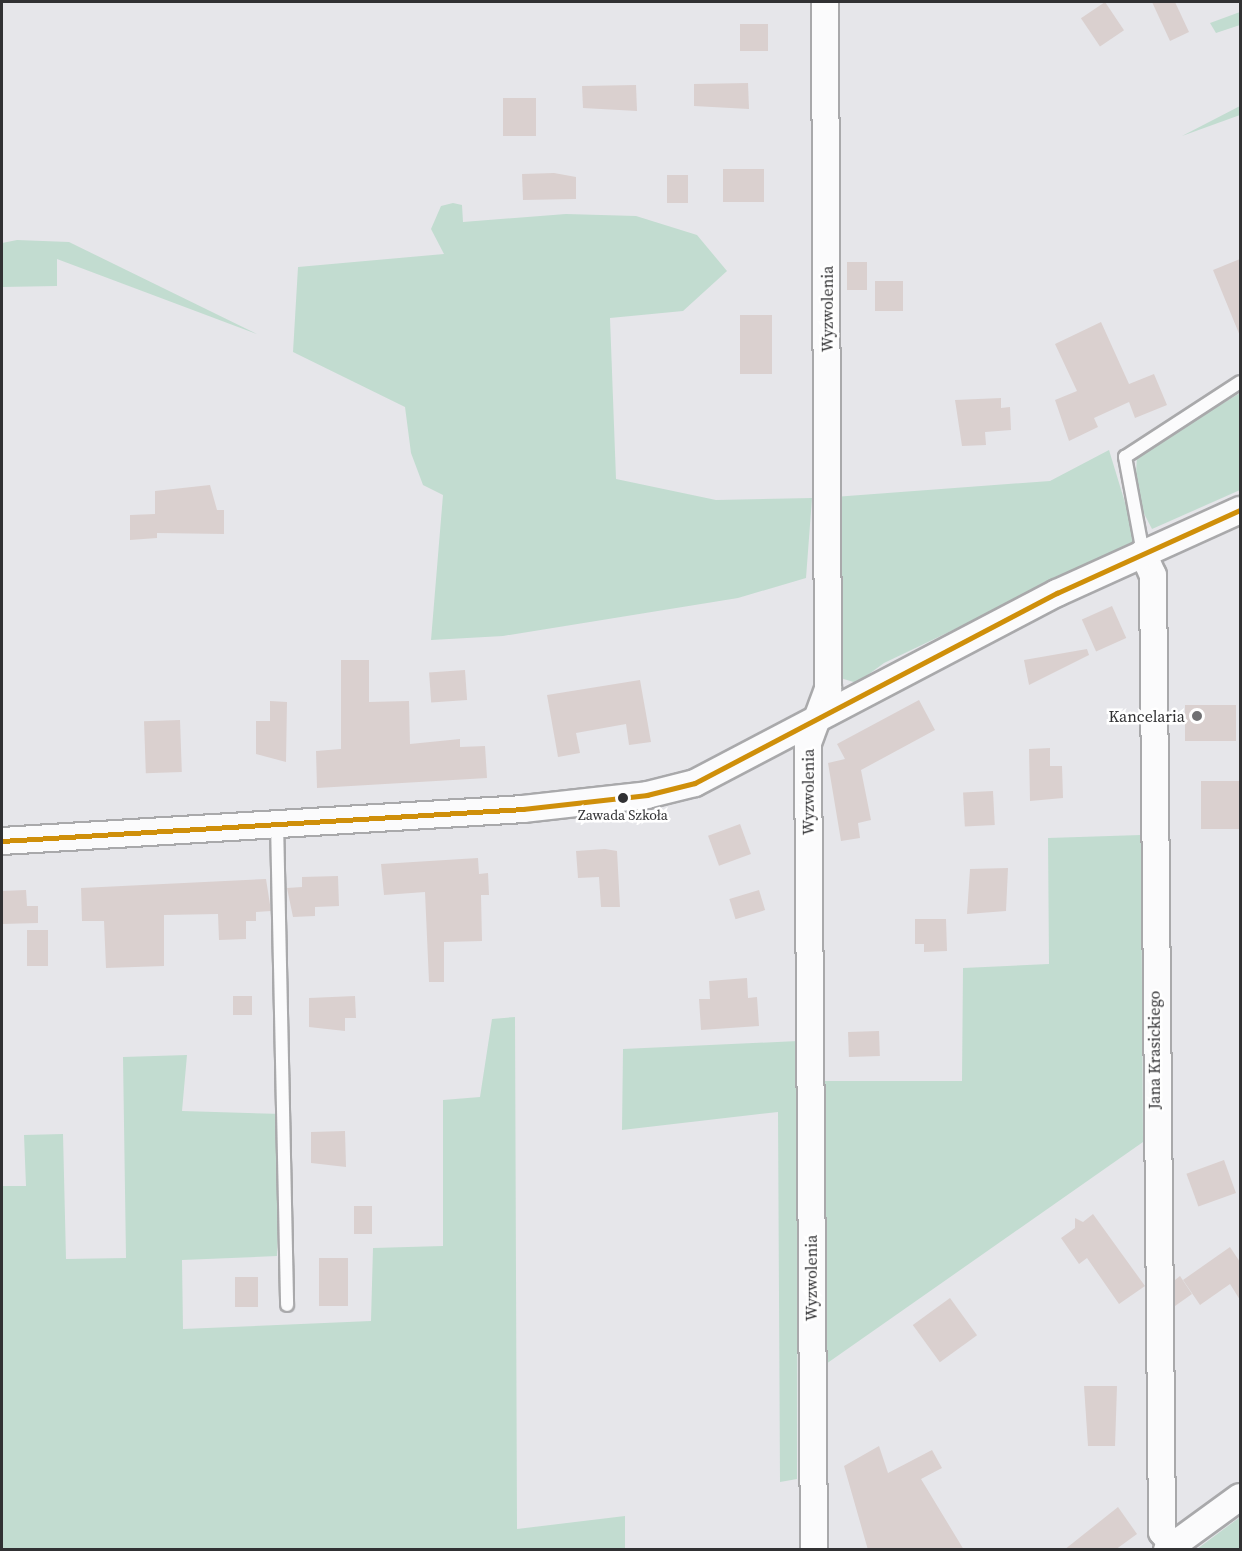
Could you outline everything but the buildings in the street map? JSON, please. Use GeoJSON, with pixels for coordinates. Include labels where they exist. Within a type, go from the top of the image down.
{"type":"FeatureCollection","features":[{"type":"Feature","properties":{"kind":"street","name":"Wyzwolenia"},"geometry":{"type":"LineString","coordinates":[[814,1550],[808,743],[828,688],[825,2]]}},
{"type":"Feature","properties":{"kind":"street"},"geometry":{"type":"LineString","coordinates":[[2,841],[523,808],[647,795],[695,783],[1143,553],[1240,510]]}},
{"type":"Feature","properties":{"kind":"street","name":"Jana Krasickiego"},"geometry":{"type":"LineString","coordinates":[[1143,553],[1153,575],[1162,1532],[1170,1547],[1240,1497]]}},
{"type":"Feature","properties":{"kind":"lane"},"geometry":{"type":"LineString","coordinates":[[1143,553],[1125,457],[1240,382]]}},
{"type":"Feature","properties":{"kind":"lane"},"geometry":{"type":"LineString","coordinates":[[277,822],[287,1305]]}},
{"type":"Feature","properties":{"kind":"green space"},"geometry":{"type":"Polygon","coordinates":[[[1240,12],[1240,25],[1216,33],[1210,23],[1240,12]]]}},
{"type":"Feature","properties":{"kind":"green space"},"geometry":{"type":"Polygon","coordinates":[[[1240,106],[1240,115],[1182,136],[1240,106]]]}},
{"type":"Feature","properties":{"kind":"green space"},"geometry":{"type":"Polygon","coordinates":[[[453,203],[462,205],[463,222],[566,214],[636,216],[697,235],[727,271],[683,311],[610,318],[616,479],[716,500],[812,498],[806,578],[738,598],[503,636],[431,640],[443,495],[423,485],[411,453],[405,407],[293,352],[298,267],[444,254],[431,229],[441,206],[453,203]]]}},
{"type":"Feature","properties":{"kind":"green space"},"geometry":{"type":"Polygon","coordinates":[[[17,240],[69,242],[257,334],[57,259],[57,286],[2,287],[2,243],[17,240]]]}},
{"type":"Feature","properties":{"kind":"green space"},"geometry":{"type":"Polygon","coordinates":[[[1240,393],[1240,490],[1152,529],[1135,496],[1137,455],[1240,393]]]}},
{"type":"Feature","properties":{"kind":"green space"},"geometry":{"type":"Polygon","coordinates":[[[1109,450],[1137,542],[884,663],[857,683],[837,677],[834,497],[1050,481],[1109,450]]]}},
{"type":"Feature","properties":{"kind":"green space"},"geometry":{"type":"Polygon","coordinates":[[[1141,835],[1143,1142],[826,1364],[824,1081],[962,1081],[963,968],[1049,964],[1048,838],[1141,835]]]}},
{"type":"Feature","properties":{"kind":"green space"},"geometry":{"type":"Polygon","coordinates":[[[515,1017],[517,1529],[625,1516],[625,1549],[2,1549],[2,1186],[26,1186],[24,1135],[63,1134],[66,1259],[126,1258],[123,1057],[187,1055],[182,1111],[283,1114],[277,1256],[182,1260],[183,1329],[371,1321],[373,1248],[443,1246],[443,1100],[480,1097],[492,1019],[515,1017]]]}},
{"type":"Feature","properties":{"kind":"green space"},"geometry":{"type":"Polygon","coordinates":[[[798,1041],[797,1479],[780,1482],[778,1112],[622,1130],[623,1049],[798,1041]]]}},
{"type":"Feature","properties":{"kind":"green space"},"geometry":{"type":"Polygon","coordinates":[[[1240,1517],[1240,1549],[1197,1549],[1240,1517]]]}},
{"type":"Feature","properties":{"kind":"transit line"},"geometry":{"type":"LineString","coordinates":[[2,841],[523,809],[647,795],[695,783],[1057,593],[1240,510]]}},
{"type":"Feature","properties":{"kind":"place","name":"Kancelaria"},"geometry":{"type":"Point","coordinates":[1197,716]}},
{"type":"Feature","properties":{"kind":"place","name":"Zawada Szkoła"},"geometry":{"type":"Point","coordinates":[623,798]}}]}
